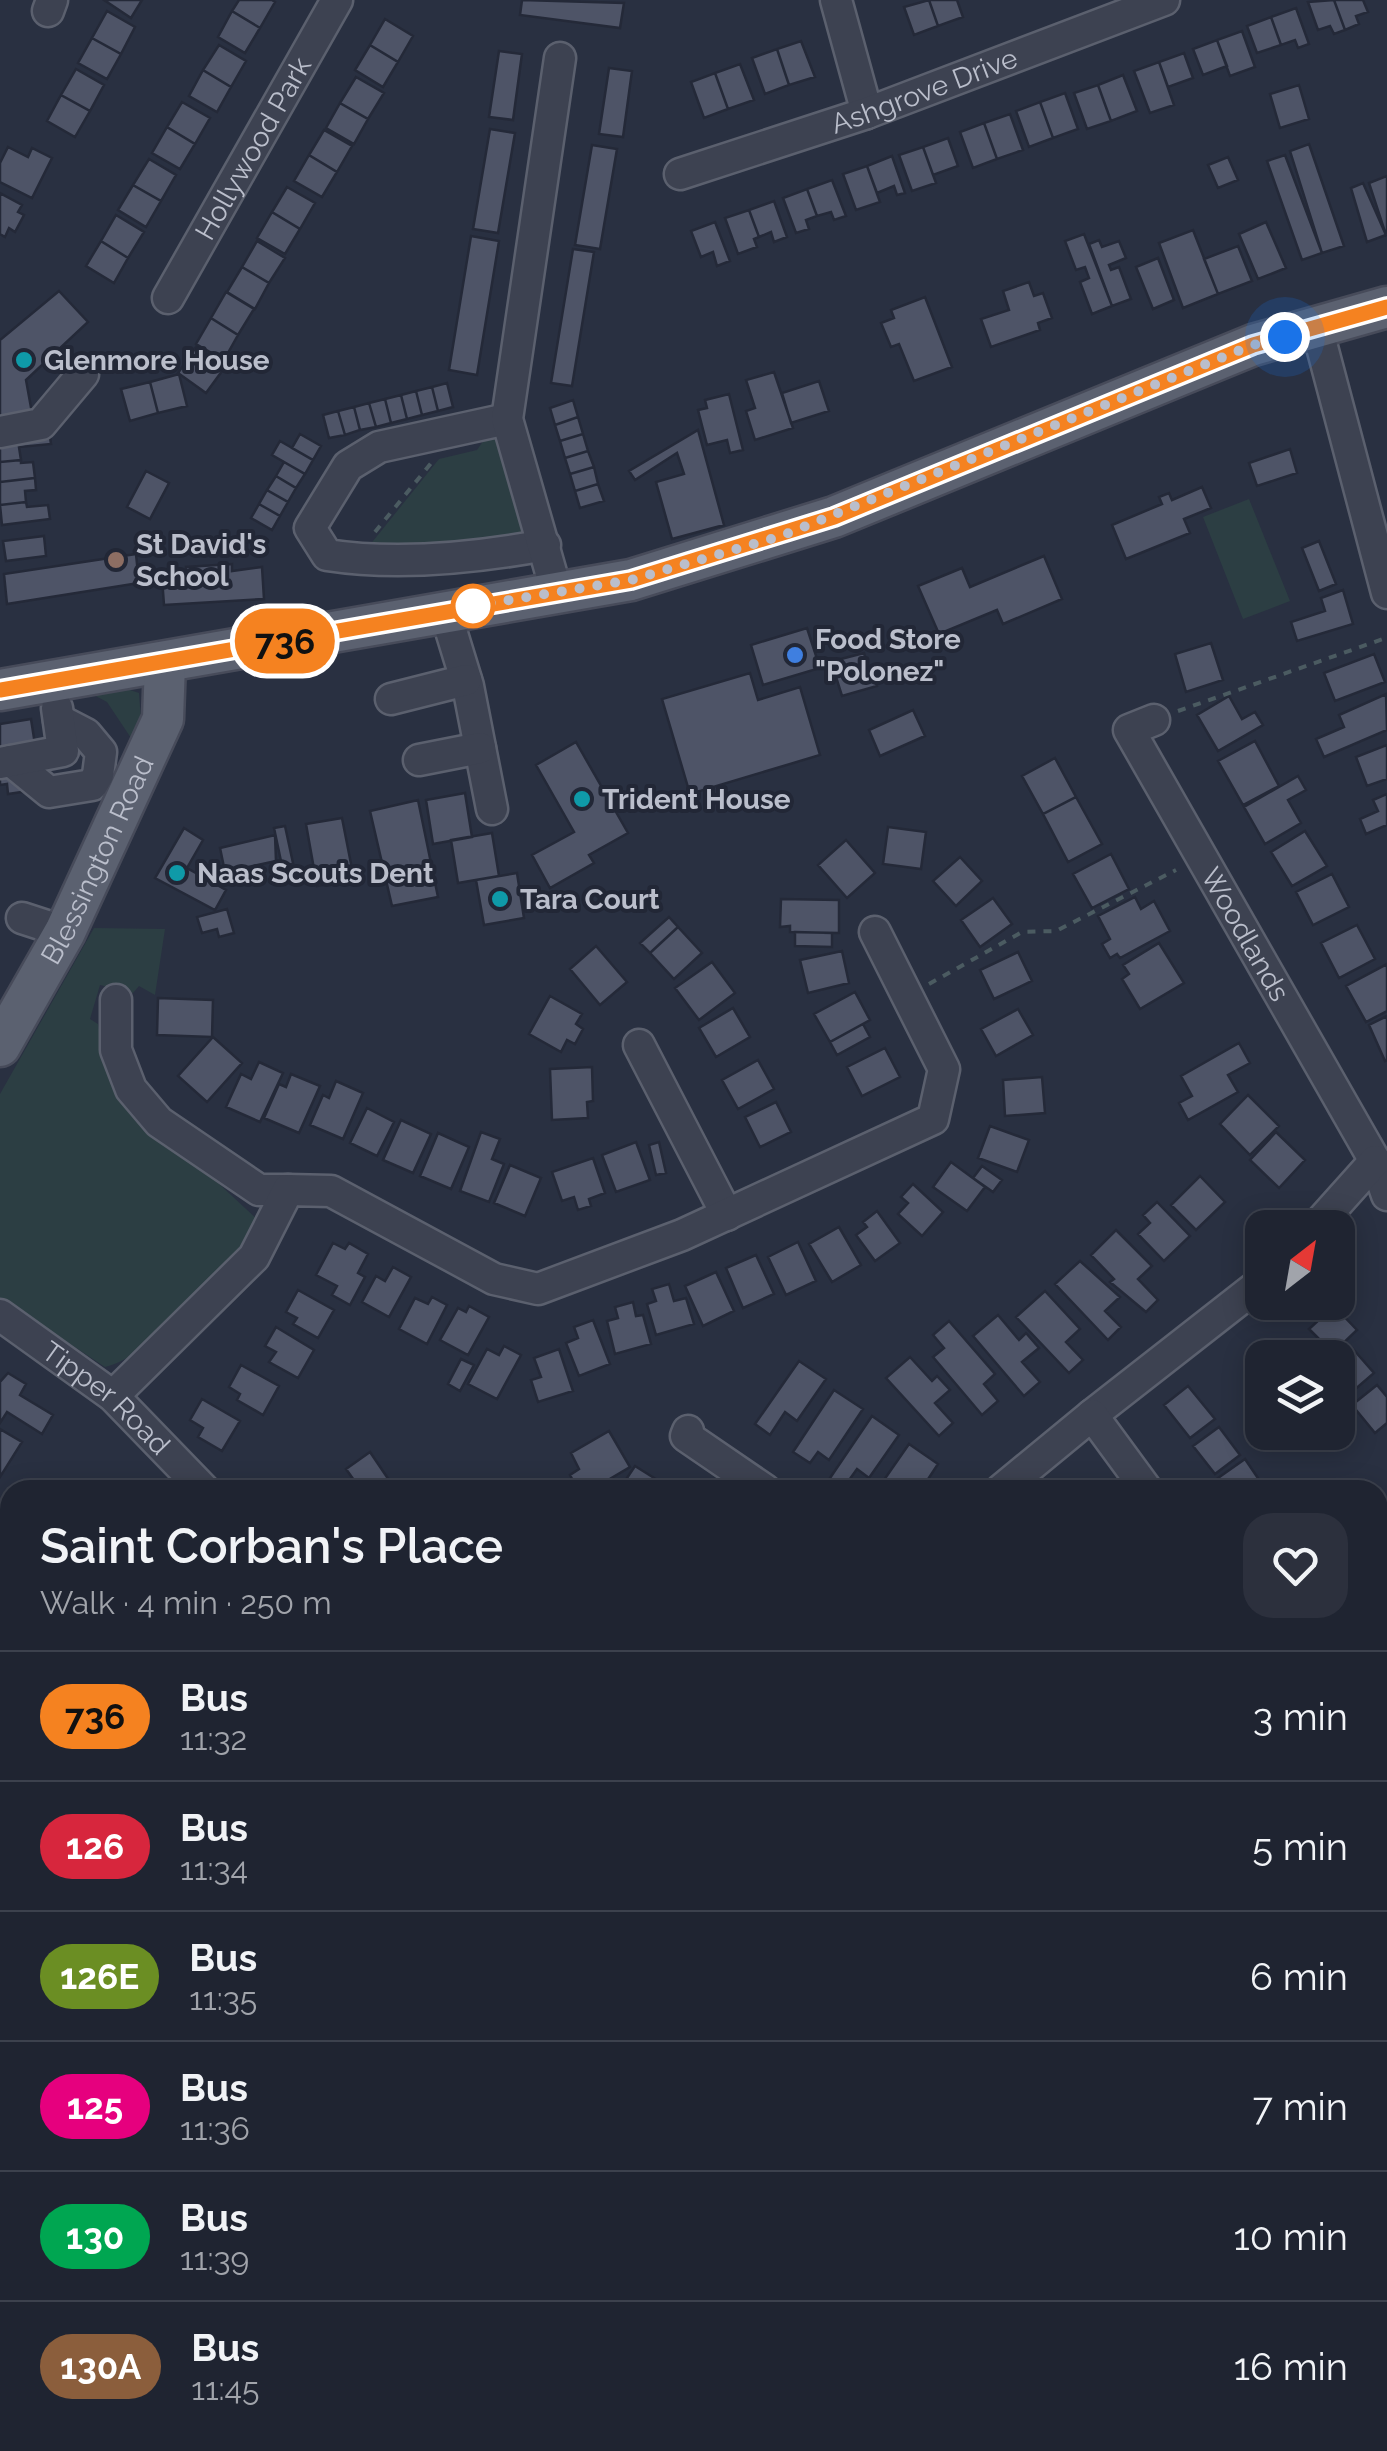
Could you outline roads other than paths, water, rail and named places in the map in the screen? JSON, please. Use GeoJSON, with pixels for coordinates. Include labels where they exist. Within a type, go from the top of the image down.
{"type":"FeatureCollection","features":[{"type":"Feature","properties":{"kind":"main road"},"geometry":{"type":"LineString","coordinates":[[0,690],[556,590],[631,580],[781,536],[1253,345],[1387,307]]}},
{"type":"Feature","properties":{"kind":"main road","name":"Blessington Road"},"geometry":{"type":"LineString","coordinates":[[0,1046],[65,932],[163,719],[165,663]]}},
{"type":"Feature","properties":{"kind":"street","name":"Hollywood Park"},"geometry":{"type":"LineString","coordinates":[[168,298],[337,0]]}},
{"type":"Feature","properties":{"kind":"street"},"geometry":{"type":"LineString","coordinates":[[836,0],[867,113]]}},
{"type":"Feature","properties":{"kind":"street","name":"Ashgrove Drive"},"geometry":{"type":"LineString","coordinates":[[680,174],[867,113],[1158,1]]}},
{"type":"Feature","properties":{"kind":"street"},"geometry":{"type":"LineString","coordinates":[[556,590],[507,419],[560,58]]}},
{"type":"Feature","properties":{"kind":"street"},"geometry":{"type":"LineString","coordinates":[[1317,328],[1387,593]]}},
{"type":"Feature","properties":{"kind":"street"},"geometry":{"type":"LineString","coordinates":[[0,432],[41,424],[82,374]]}},
{"type":"Feature","properties":{"kind":"street"},"geometry":{"type":"LineString","coordinates":[[507,419],[379,447],[348,466],[310,528],[327,554],[354,559],[475,558],[545,546]]}},
{"type":"Feature","properties":{"kind":"street"},"geometry":{"type":"LineString","coordinates":[[446,611],[466,680],[492,809]]}},
{"type":"Feature","properties":{"kind":"street"},"geometry":{"type":"LineString","coordinates":[[391,699],[466,680]]}},
{"type":"Feature","properties":{"kind":"street"},"geometry":{"type":"LineString","coordinates":[[5,762],[63,751],[52,681]]}},
{"type":"Feature","properties":{"kind":"street"},"geometry":{"type":"LineString","coordinates":[[5,762],[49,792],[92,784],[98,775],[101,752],[86,734],[59,720]]}},
{"type":"Feature","properties":{"kind":"street","name":"Woodlands"},"geometry":{"type":"LineString","coordinates":[[1154,720],[1129,730],[1375,1161],[1387,1195]]}},
{"type":"Feature","properties":{"kind":"street"},"geometry":{"type":"LineString","coordinates":[[419,760],[480,748]]}},
{"type":"Feature","properties":{"kind":"street"},"geometry":{"type":"LineString","coordinates":[[22,918],[65,932]]}},
{"type":"Feature","properties":{"kind":"street"},"geometry":{"type":"LineString","coordinates":[[116,1000],[116,1050],[131,1088],[159,1122],[259,1190],[331,1190],[494,1279],[538,1288],[727,1215],[933,1119],[944,1069],[876,932]]}},
{"type":"Feature","properties":{"kind":"street"},"geometry":{"type":"LineString","coordinates":[[639,1044],[727,1215]]}},
{"type":"Feature","properties":{"kind":"street"},"geometry":{"type":"LineString","coordinates":[[1331,1210],[1375,1161]]}},
{"type":"Feature","properties":{"kind":"street"},"geometry":{"type":"LineString","coordinates":[[113,1396],[254,1257],[288,1190]]}},
{"type":"Feature","properties":{"kind":"street"},"geometry":{"type":"LineString","coordinates":[[1013,1480],[1245,1295]]}},
{"type":"Feature","properties":{"kind":"street","name":"Tipper Road"},"geometry":{"type":"LineString","coordinates":[[0,1316],[113,1396],[194,1480]]}},
{"type":"Feature","properties":{"kind":"street"},"geometry":{"type":"LineString","coordinates":[[1092,1416],[1140,1480]]}},
{"type":"Feature","properties":{"kind":"street"},"geometry":{"type":"LineString","coordinates":[[688,1431],[686,1436],[751,1480]]}},
{"type":"Feature","properties":{"kind":"place","name":"Glenmore House"},"geometry":{"type":"Point","coordinates":[24,360]}},
{"type":"Feature","properties":{"kind":"place","name":"St David's School"},"geometry":{"type":"Point","coordinates":[116,560]}},
{"type":"Feature","properties":{"kind":"place","name":"Food Store \"Polonez\""},"geometry":{"type":"Point","coordinates":[795,655]}},
{"type":"Feature","properties":{"kind":"place","name":"Trident House"},"geometry":{"type":"Point","coordinates":[582,799]}},
{"type":"Feature","properties":{"kind":"place","name":"Naas Scouts Dent"},"geometry":{"type":"Point","coordinates":[177,873]}},
{"type":"Feature","properties":{"kind":"place","name":"Tara Court"},"geometry":{"type":"Point","coordinates":[500,899]}}]}
